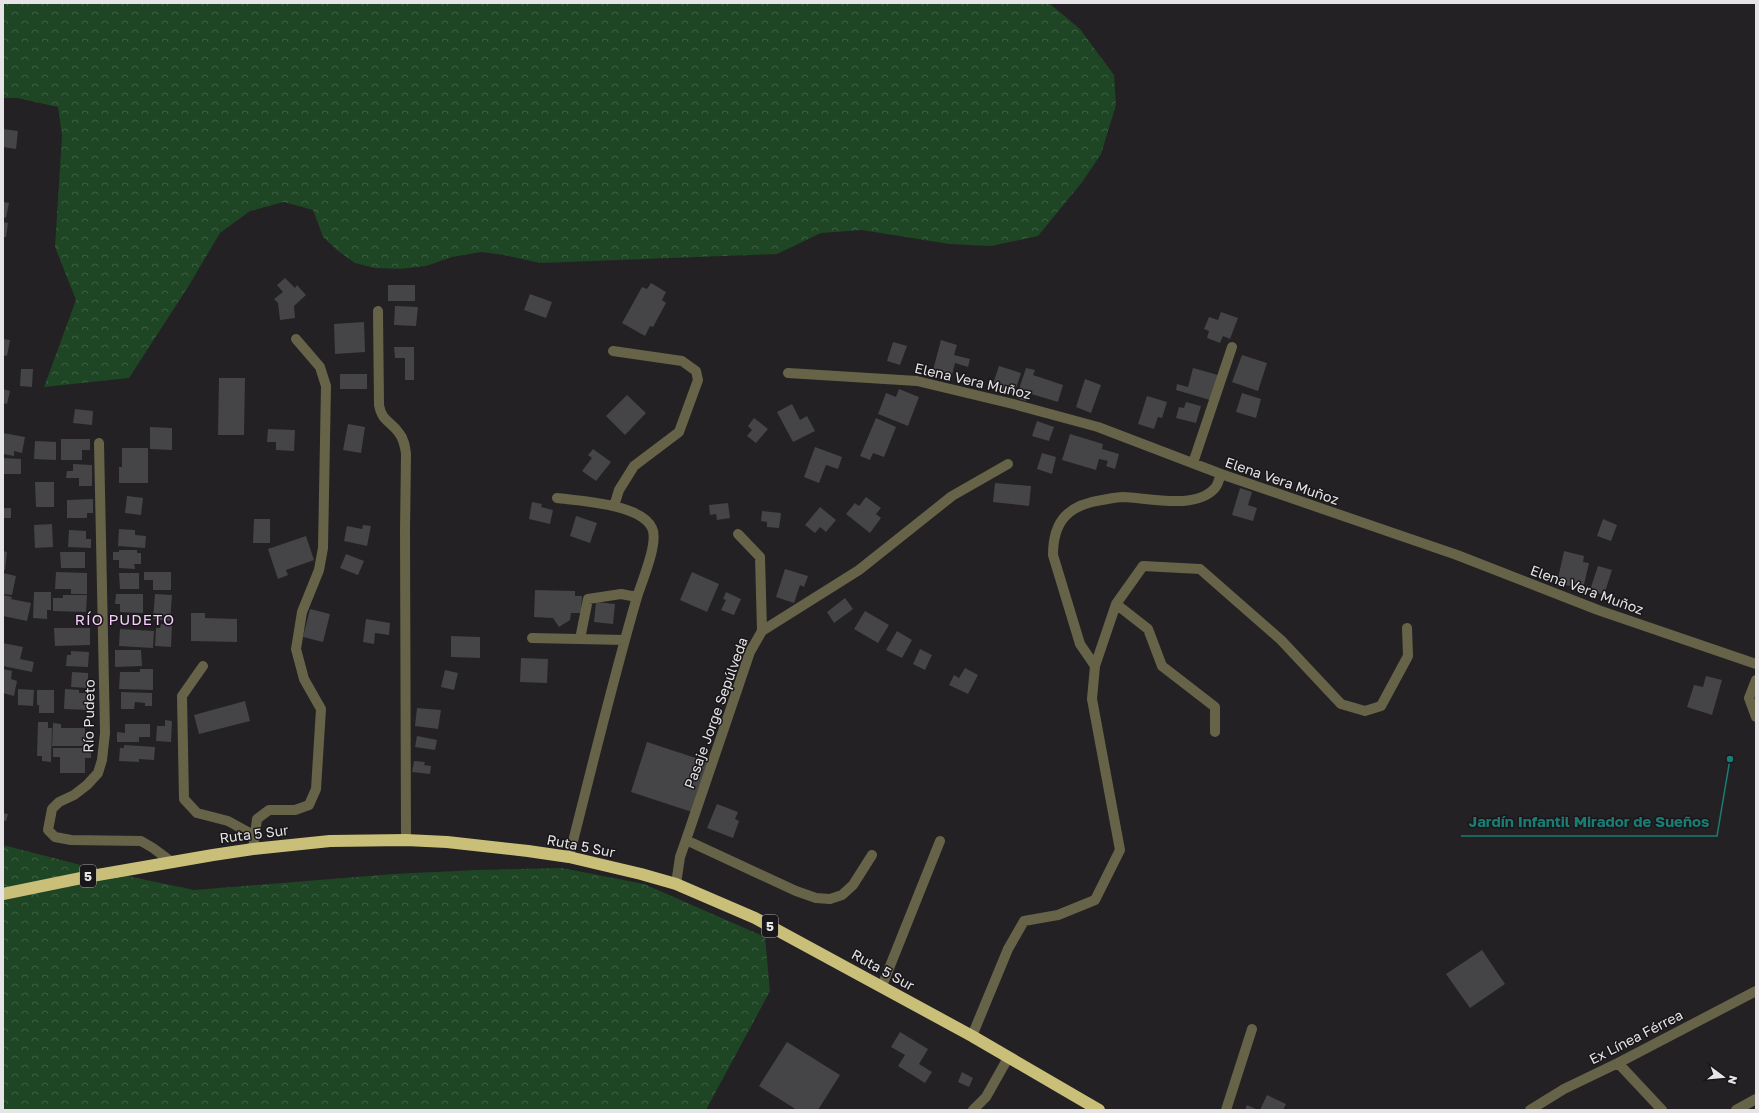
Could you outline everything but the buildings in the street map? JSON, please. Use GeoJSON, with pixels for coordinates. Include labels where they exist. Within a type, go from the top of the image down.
{"type":"FeatureCollection","features":[{"type":"Feature","properties":{"kind":"highway","name":"Ruta 5 Sur"},"geometry":{"type":"LineString","coordinates":[[3,894],[86,877],[253,849],[330,841],[406,840],[488,846],[569,857],[676,884],[755,918],[972,1036],[1099,1110]]}},
{"type":"Feature","properties":{"kind":"street"},"geometry":{"type":"LineString","coordinates":[[378,311],[380,414],[399,432],[406,454],[406,840]]}},
{"type":"Feature","properties":{"kind":"street"},"geometry":{"type":"LineString","coordinates":[[253,849],[257,819],[268,810],[295,810],[309,805],[316,789],[321,709],[304,679],[296,649],[302,612],[319,570],[323,548],[326,386],[320,367],[296,339]]}},
{"type":"Feature","properties":{"kind":"street"},"geometry":{"type":"LineString","coordinates":[[1193,463],[1232,347]]}},
{"type":"Feature","properties":{"kind":"street"},"geometry":{"type":"LineString","coordinates":[[613,351],[682,361],[696,371],[698,380],[679,432],[634,466],[619,490],[614,506]]}},
{"type":"Feature","properties":{"kind":"street","name":"Elena Vera Muñoz"},"geometry":{"type":"LineString","coordinates":[[788,373],[917,380],[1098,427],[1220,474],[1457,556],[1619,617],[1756,664]]}},
{"type":"Feature","properties":{"kind":"street","name":"Río Pudeto"},"geometry":{"type":"LineString","coordinates":[[99,443],[105,733],[102,760],[98,773],[87,785],[74,795],[60,802],[52,809],[48,830],[55,837],[71,840],[141,841],[154,848],[173,863]]}},
{"type":"Feature","properties":{"kind":"street","name":"Pasaje Jorge Sepúlveda"},"geometry":{"type":"LineString","coordinates":[[676,884],[680,857],[750,652],[762,631],[859,570],[952,496],[1008,464]]}},
{"type":"Feature","properties":{"kind":"street"},"geometry":{"type":"LineString","coordinates":[[1095,666],[1080,644],[1053,555],[1053,544],[1057,530],[1066,514],[1077,506],[1090,502],[1122,497],[1181,502],[1203,497],[1216,487],[1220,474]]}},
{"type":"Feature","properties":{"kind":"street"},"geometry":{"type":"LineString","coordinates":[[557,498],[614,506],[642,516],[648,521],[654,532],[653,544],[637,597],[569,857]]}},
{"type":"Feature","properties":{"kind":"street"},"geometry":{"type":"LineString","coordinates":[[738,534],[760,557],[762,631]]}},
{"type":"Feature","properties":{"kind":"street"},"geometry":{"type":"LineString","coordinates":[[972,1036],[1008,949],[1024,921],[1058,915],[1095,900],[1120,850],[1092,699],[1095,666],[1116,604],[1143,566],[1200,569],[1282,640],[1341,704],[1365,712],[1381,706],[1408,656],[1407,628]]}},
{"type":"Feature","properties":{"kind":"street"},"geometry":{"type":"LineString","coordinates":[[580,639],[588,599],[621,594],[637,597]]}},
{"type":"Feature","properties":{"kind":"street"},"geometry":{"type":"LineString","coordinates":[[1116,604],[1148,629],[1162,666],[1215,707],[1215,732]]}},
{"type":"Feature","properties":{"kind":"street"},"geometry":{"type":"LineString","coordinates":[[532,638],[626,640]]}},
{"type":"Feature","properties":{"kind":"street"},"geometry":{"type":"LineString","coordinates":[[203,666],[182,696],[184,799],[197,813],[228,821],[255,836]]}},
{"type":"Feature","properties":{"kind":"street"},"geometry":{"type":"LineString","coordinates":[[1756,680],[1749,698],[1756,717]]}},
{"type":"Feature","properties":{"kind":"street"},"geometry":{"type":"LineString","coordinates":[[686,840],[796,891],[816,898],[830,899],[842,895],[853,885],[872,855]]}},
{"type":"Feature","properties":{"kind":"street"},"geometry":{"type":"LineString","coordinates":[[882,986],[940,841]]}},
{"type":"Feature","properties":{"kind":"street","name":"Ex Línea Férrea"},"geometry":{"type":"LineString","coordinates":[[1530,1110],[1564,1089],[1618,1063],[1756,991]]}},
{"type":"Feature","properties":{"kind":"street"},"geometry":{"type":"LineString","coordinates":[[1226,1110],[1252,1029]]}},
{"type":"Feature","properties":{"kind":"street"},"geometry":{"type":"LineString","coordinates":[[973,1110],[986,1096],[1008,1058]]}},
{"type":"Feature","properties":{"kind":"street"},"geometry":{"type":"LineString","coordinates":[[1618,1063],[1662,1110]]}},
{"type":"Feature","properties":{"kind":"street"},"geometry":{"type":"LineString","coordinates":[[1736,1110],[1756,1099]]}},
{"type":"Feature","properties":{"kind":"green space"},"geometry":{"type":"Polygon","coordinates":[[[3,3],[1049,3],[1080,29],[1114,75],[1116,105],[1101,154],[1083,181],[1038,236],[991,246],[949,244],[862,230],[821,233],[777,254],[540,263],[504,255],[481,252],[452,257],[426,266],[400,269],[375,268],[355,263],[338,251],[323,237],[313,210],[284,202],[250,211],[220,233],[188,287],[129,378],[44,387],[76,300],[55,247],[62,135],[58,107],[17,98],[3,98],[3,3]]]}},
{"type":"Feature","properties":{"kind":"green space"},"geometry":{"type":"Polygon","coordinates":[[[3,845],[104,871],[194,890],[393,874],[562,868],[644,884],[765,937],[770,991],[706,1110],[3,1110],[3,845]]]}},
{"type":"Feature","properties":{"kind":"place","name":"Jardín Infantil Mirador de Sueños"},"geometry":{"type":"Point","coordinates":[1730,759]}},
{"type":"Feature","properties":{"kind":"district","name":"RÍO PUDETO"},"geometry":{"type":"Point","coordinates":[125,620]}}]}
